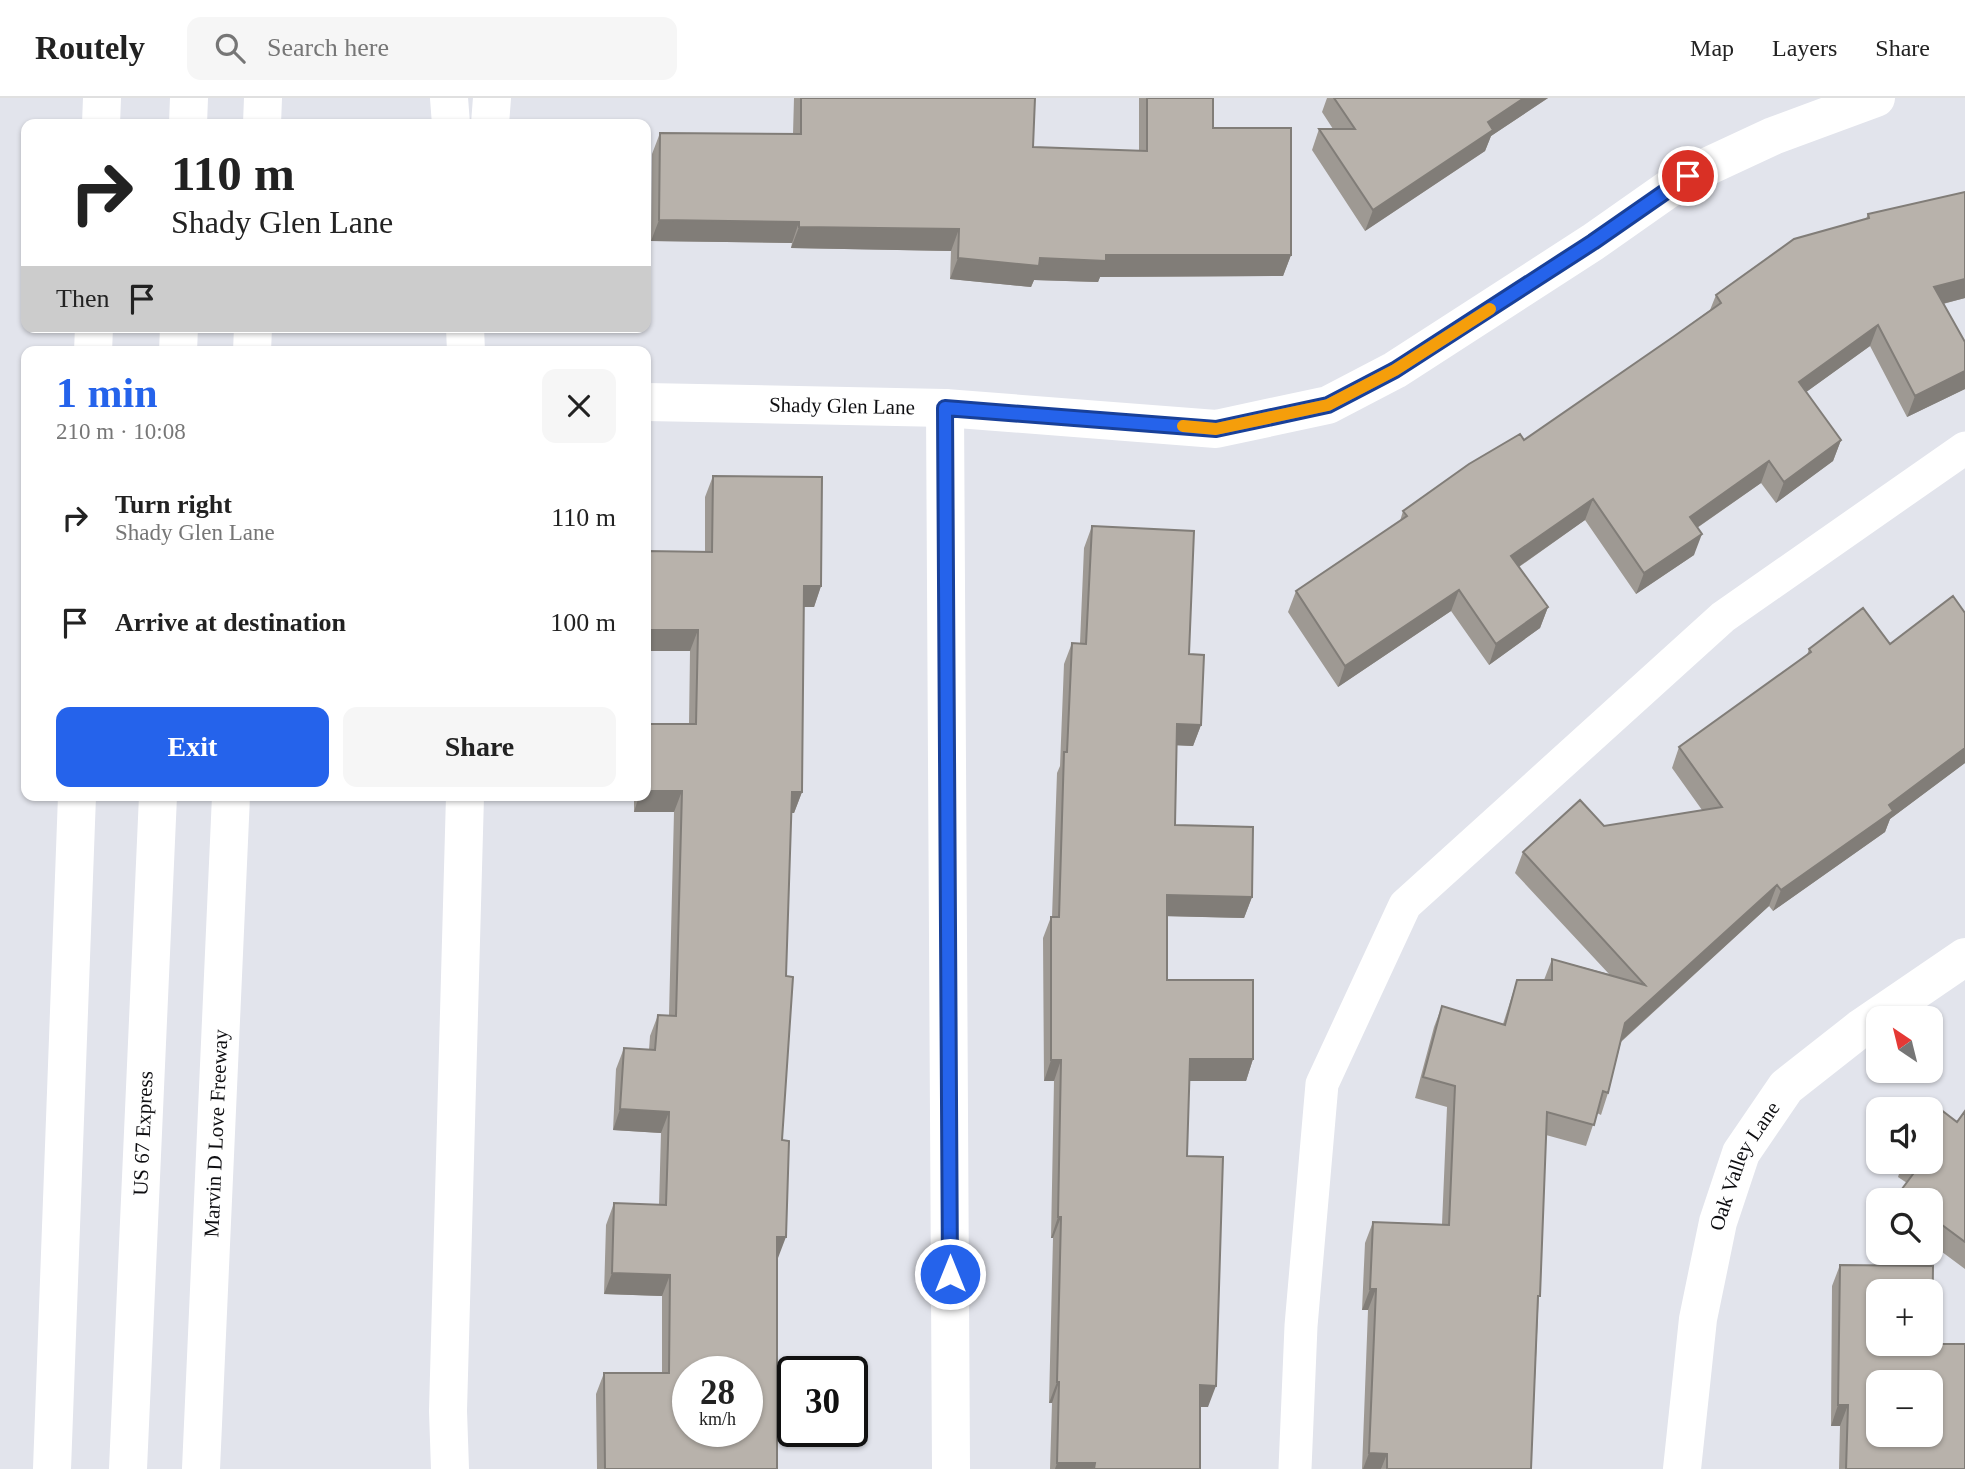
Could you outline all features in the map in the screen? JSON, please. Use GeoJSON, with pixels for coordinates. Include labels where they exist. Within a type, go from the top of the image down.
{"type":"FeatureCollection","features":[{"type":"Feature","properties":{"kind":"main road"},"geometry":{"type":"LineString","coordinates":[[102,98],[102,119]]}},
{"type":"Feature","properties":{"kind":"main road"},"geometry":{"type":"LineString","coordinates":[[188,119],[189,98]]}},
{"type":"Feature","properties":{"kind":"main road"},"geometry":{"type":"LineString","coordinates":[[262,119],[263,98]]}},
{"type":"Feature","properties":{"kind":"main road"},"geometry":{"type":"LineString","coordinates":[[449,98],[451,119]]}},
{"type":"Feature","properties":{"kind":"main road"},"geometry":{"type":"LineString","coordinates":[[491,119],[492,98]]}},
{"type":"Feature","properties":{"kind":"main road","name":"Shady Glen Lane"},"geometry":{"type":"LineString","coordinates":[[651,402],[945,408],[1216,429],[1328,405],[1395,370],[1593,242],[1688,176],[1773,136],[1876,98]]}},
{"type":"Feature","properties":{"kind":"main road"},"geometry":{"type":"LineString","coordinates":[[945,408],[951,1469]]}},
{"type":"Feature","properties":{"kind":"main road"},"geometry":{"type":"LineString","coordinates":[[52,1469],[77,801]]}},
{"type":"Feature","properties":{"kind":"main road","name":"US 67 Express"},"geometry":{"type":"LineString","coordinates":[[128,1469],[158,801]]}},
{"type":"Feature","properties":{"kind":"main road","name":"Marvin D Love Freeway"},"geometry":{"type":"LineString","coordinates":[[201,1469],[231,801]]}},
{"type":"Feature","properties":{"kind":"main road"},"geometry":{"type":"LineString","coordinates":[[450,1469],[448,1411],[465,801]]}},
{"type":"Feature","properties":{"kind":"main road","name":"Oak Valley Lane"},"geometry":{"type":"LineString","coordinates":[[1682,1469],[1698,1319],[1718,1222],[1741,1153],[1786,1087],[1861,1028],[1965,957]]}},
{"type":"Feature","properties":{"kind":"lane"},"geometry":{"type":"LineString","coordinates":[[1295,1469],[1301,1326],[1322,1084],[1405,905],[1723,617],[1965,448]]}},
{"type":"Feature","properties":{"kind":"building"},"geometry":{"type":"Polygon","coordinates":[[[801,98],[1035,98],[1033,147],[1147,151],[1147,98],[1213,98],[1213,128],[1291,128],[1291,255],[1106,255],[1106,261],[1040,258],[1039,266],[958,258],[959,229],[799,227],[799,222],[659,220],[660,133],[801,134],[801,98]]]}},
{"type":"Feature","properties":{"kind":"building"},"geometry":{"type":"Polygon","coordinates":[[[1334,98],[1524,98],[1488,122],[1493,130],[1373,210],[1319,129],[1355,129],[1334,98]]]}},
{"type":"Feature","properties":{"kind":"building"},"geometry":{"type":"Polygon","coordinates":[[[1965,192],[1965,279],[1934,287],[1965,342],[1965,371],[1915,396],[1878,325],[1799,382],[1841,440],[1784,482],[1769,461],[1690,517],[1702,534],[1644,573],[1593,499],[1511,556],[1548,607],[1496,644],[1459,590],[1345,666],[1296,591],[1407,516],[1403,511],[1469,464],[1520,434],[1524,440],[1673,337],[1721,303],[1716,295],[1794,239],[1869,218],[1868,214],[1965,192]]]}},
{"type":"Feature","properties":{"kind":"building"},"geometry":{"type":"Polygon","coordinates":[[[713,476],[822,477],[821,586],[804,586],[802,792],[792,792],[786,976],[793,977],[782,1140],[789,1141],[786,1237],[777,1237],[777,1469],[605,1469],[604,1373],[669,1373],[670,1275],[612,1273],[614,1203],[666,1205],[669,1112],[620,1109],[624,1048],[655,1050],[658,1015],[676,1016],[682,791],[651,791],[651,724],[696,724],[698,630],[651,630],[651,551],[712,552],[713,476]]]}},
{"type":"Feature","properties":{"kind":"building"},"geometry":{"type":"Polygon","coordinates":[[[1092,526],[1194,531],[1189,654],[1204,655],[1201,725],[1177,724],[1175,825],[1253,827],[1252,897],[1167,895],[1167,980],[1253,980],[1253,1059],[1190,1059],[1187,1156],[1223,1157],[1216,1386],[1200,1385],[1200,1469],[1094,1469],[1095,1463],[1057,1463],[1061,1060],[1051,1060],[1051,917],[1059,917],[1064,752],[1067,752],[1072,643],[1086,644],[1092,526]]]}},
{"type":"Feature","properties":{"kind":"building"},"geometry":{"type":"Polygon","coordinates":[[[1953,596],[1965,613],[1965,748],[1889,805],[1893,811],[1781,890],[1777,885],[1625,1023],[1608,1093],[1603,1091],[1594,1125],[1547,1112],[1531,1469],[1387,1469],[1387,1454],[1369,1453],[1376,1289],[1370,1289],[1373,1222],[1449,1225],[1455,1086],[1423,1077],[1442,1006],[1505,1025],[1517,980],[1552,980],[1552,959],[1645,985],[1523,852],[1580,800],[1604,826],[1722,807],[1679,747],[1811,652],[1809,649],[1863,608],[1890,644],[1953,596]]]}},
{"type":"Feature","properties":{"kind":"building"},"geometry":{"type":"Polygon","coordinates":[[[1943,1111],[1957,1122],[1965,1111],[1965,1242],[1943,1226],[1943,1188],[1903,1188],[1913,1174],[1943,1174],[1943,1111]]]}},
{"type":"Feature","properties":{"kind":"building"},"geometry":{"type":"Polygon","coordinates":[[[1840,1265],[1933,1266],[1933,1279],[1866,1279],[1866,1356],[1943,1356],[1943,1344],[1965,1344],[1965,1469],[1846,1469],[1848,1405],[1838,1405],[1840,1265]]]}},
{"type":"Feature","properties":{"kind":"slow traffic"},"geometry":{"type":"LineString","coordinates":[[1183,426],[1216,429],[1328,405],[1395,370],[1490,309]]}},
{"type":"Feature","properties":{"kind":"route"},"geometry":{"type":"LineString","coordinates":[[950,1274],[945,408],[1216,429],[1328,405],[1395,370],[1593,242],[1688,176]]}}]}
